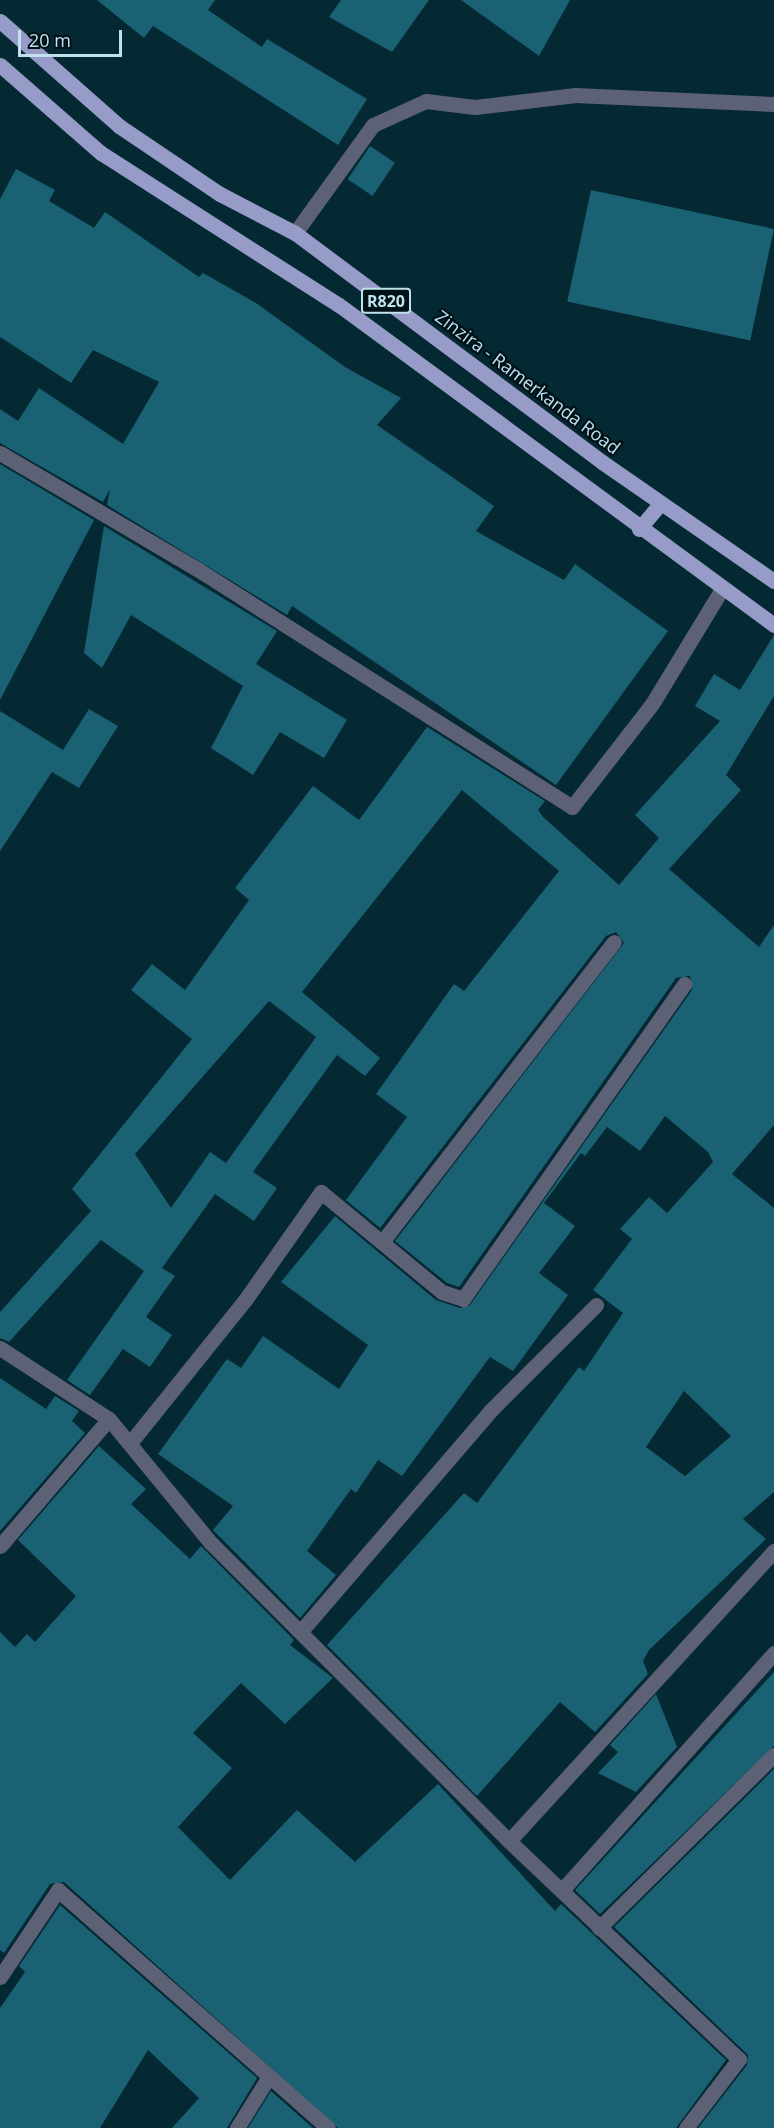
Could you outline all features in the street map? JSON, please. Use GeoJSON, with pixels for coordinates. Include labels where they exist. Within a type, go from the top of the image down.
{"type":"FeatureCollection","features":[{"type":"Feature","properties":{"kind":"main road","name":"Zinzira - Ramerkanda Road"},"geometry":{"type":"LineString","coordinates":[[0,21],[119,126],[220,194],[295,233],[660,504],[774,582]]}},
{"type":"Feature","properties":{"kind":"main road","name":"R820"},"geometry":{"type":"LineString","coordinates":[[0,65],[101,153],[339,305],[639,529],[774,626]]}},
{"type":"Feature","properties":{"kind":"main road"},"geometry":{"type":"LineString","coordinates":[[639,529],[660,504]]}},
{"type":"Feature","properties":{"kind":"street"},"geometry":{"type":"LineString","coordinates":[[295,233],[373,125],[426,100],[475,106],[575,95],[774,104]]}},
{"type":"Feature","properties":{"kind":"street"},"geometry":{"type":"LineString","coordinates":[[0,453],[196,569],[572,807],[652,704],[722,590]]}},
{"type":"Feature","properties":{"kind":"street"},"geometry":{"type":"LineString","coordinates":[[382,1242],[614,942]]}},
{"type":"Feature","properties":{"kind":"street"},"geometry":{"type":"LineString","coordinates":[[130,1443],[245,1300],[321,1192],[442,1292],[463,1299],[684,984]]}},
{"type":"Feature","properties":{"kind":"street"},"geometry":{"type":"LineString","coordinates":[[301,1631],[490,1411],[596,1305]]}},
{"type":"Feature","properties":{"kind":"street"},"geometry":{"type":"LineString","coordinates":[[0,1348],[109,1419],[212,1543],[509,1841],[563,1888],[599,1928],[739,2059],[686,2128]]}},
{"type":"Feature","properties":{"kind":"street"},"geometry":{"type":"LineString","coordinates":[[0,1546],[109,1419]]}},
{"type":"Feature","properties":{"kind":"street"},"geometry":{"type":"LineString","coordinates":[[509,1841],[774,1551]]}},
{"type":"Feature","properties":{"kind":"street"},"geometry":{"type":"LineString","coordinates":[[563,1888],[774,1653]]}},
{"type":"Feature","properties":{"kind":"street"},"geometry":{"type":"LineString","coordinates":[[599,1928],[774,1755]]}},
{"type":"Feature","properties":{"kind":"street"},"geometry":{"type":"LineString","coordinates":[[0,1977],[58,1890],[268,2078],[328,2128]]}},
{"type":"Feature","properties":{"kind":"street"},"geometry":{"type":"LineString","coordinates":[[237,2128],[268,2078]]}},
{"type":"Feature","properties":{"kind":"building"},"geometry":{"type":"Polygon","coordinates":[[[97,0],[215,0],[208,10],[262,47],[267,39],[367,99],[338,145],[153,26],[144,38],[97,0]]]}},
{"type":"Feature","properties":{"kind":"building"},"geometry":{"type":"Polygon","coordinates":[[[341,0],[429,0],[392,52],[329,17],[341,0]]]}},
{"type":"Feature","properties":{"kind":"building"},"geometry":{"type":"Polygon","coordinates":[[[461,0],[570,0],[539,56],[461,0]]]}},
{"type":"Feature","properties":{"kind":"building"},"geometry":{"type":"Polygon","coordinates":[[[370,146],[395,163],[373,196],[348,179],[370,146]]]}},
{"type":"Feature","properties":{"kind":"building"},"geometry":{"type":"Polygon","coordinates":[[[16,169],[55,190],[49,201],[94,228],[105,212],[199,277],[203,273],[256,303],[345,367],[401,398],[377,425],[494,506],[476,531],[564,580],[575,564],[668,631],[556,785],[292,606],[287,615],[107,505],[110,489],[103,502],[0,443],[0,409],[18,421],[39,388],[123,444],[159,382],[93,350],[71,383],[0,337],[0,199],[16,169]]]}},
{"type":"Feature","properties":{"kind":"building"},"geometry":{"type":"Polygon","coordinates":[[[591,190],[774,229],[750,340],[567,302],[591,190]]]}},
{"type":"Feature","properties":{"kind":"building"},"geometry":{"type":"Polygon","coordinates":[[[0,464],[94,520],[0,700],[0,464]]]}},
{"type":"Feature","properties":{"kind":"building"},"geometry":{"type":"Polygon","coordinates":[[[104,526],[277,631],[256,664],[347,720],[324,758],[280,732],[253,775],[211,748],[243,686],[131,615],[102,668],[84,653],[104,526]]]}},
{"type":"Feature","properties":{"kind":"building"},"geometry":{"type":"Polygon","coordinates":[[[774,635],[774,696],[726,775],[741,790],[669,869],[759,947],[774,925],[774,1125],[732,1174],[774,1208],[774,1492],[743,1519],[766,1539],[649,1650],[643,1661],[648,1674],[595,1732],[560,1702],[477,1796],[327,1645],[464,1493],[477,1503],[579,1367],[584,1371],[623,1313],[593,1290],[632,1239],[620,1229],[649,1197],[667,1213],[713,1162],[708,1152],[665,1116],[640,1151],[607,1127],[585,1156],[581,1153],[544,1203],[575,1226],[539,1273],[568,1295],[513,1371],[490,1357],[402,1476],[378,1460],[356,1493],[351,1489],[307,1551],[336,1575],[300,1618],[213,1530],[233,1506],[158,1454],[227,1359],[241,1368],[263,1336],[339,1389],[368,1345],[281,1282],[335,1216],[436,1300],[460,1308],[470,1305],[692,990],[690,976],[676,978],[459,1287],[447,1283],[395,1241],[624,943],[616,932],[606,936],[380,1228],[346,1200],[407,1117],[376,1094],[454,984],[464,991],[559,871],[462,790],[302,992],[380,1058],[365,1076],[337,1055],[253,1172],[277,1188],[254,1221],[215,1194],[162,1268],[175,1276],[146,1317],[172,1335],[150,1367],[123,1349],[90,1395],[67,1380],[144,1271],[101,1240],[9,1342],[0,1338],[0,1312],[91,1211],[72,1189],[192,1039],[131,990],[152,964],[185,990],[249,900],[235,888],[313,786],[359,820],[427,727],[545,801],[538,810],[543,817],[619,885],[659,838],[635,815],[720,721],[695,706],[714,674],[740,690],[774,635]],[[269,1001],[135,1154],[171,1208],[210,1152],[226,1163],[316,1037],[269,1001]],[[684,1391],[646,1447],[685,1476],[731,1436],[684,1391]]]}},
{"type":"Feature","properties":{"kind":"building"},"geometry":{"type":"Polygon","coordinates":[[[89,709],[118,726],[79,788],[52,772],[0,851],[0,711],[63,750],[89,709]]]}},
{"type":"Feature","properties":{"kind":"building"},"geometry":{"type":"Polygon","coordinates":[[[0,1378],[46,1409],[55,1396],[79,1411],[72,1421],[85,1433],[0,1531],[0,1378]]]}},
{"type":"Feature","properties":{"kind":"building"},"geometry":{"type":"Polygon","coordinates":[[[99,1446],[146,1489],[131,1504],[190,1559],[201,1546],[294,1640],[290,1645],[333,1678],[285,1724],[241,1683],[193,1733],[232,1768],[178,1827],[230,1880],[297,1810],[355,1862],[438,1784],[555,1911],[561,1904],[726,2060],[676,2128],[338,2128],[64,1882],[50,1884],[4,1953],[0,1950],[0,1632],[15,1647],[27,1634],[35,1642],[76,1596],[18,1540],[99,1446]]]}},
{"type":"Feature","properties":{"kind":"building"},"geometry":{"type":"Polygon","coordinates":[[[774,1672],[774,1746],[600,1914],[575,1890],[774,1672]]]}},
{"type":"Feature","properties":{"kind":"building"},"geometry":{"type":"Polygon","coordinates":[[[656,1694],[677,1747],[636,1792],[598,1773],[618,1752],[610,1745],[656,1694]]]}},
{"type":"Feature","properties":{"kind":"building"},"geometry":{"type":"Polygon","coordinates":[[[774,1769],[774,2128],[698,2128],[747,2065],[748,2055],[614,1927],[774,1769]]]}},
{"type":"Feature","properties":{"kind":"building"},"geometry":{"type":"Polygon","coordinates":[[[60,1905],[257,2078],[227,2128],[172,2128],[199,2098],[148,2050],[100,2128],[0,2128],[0,2008],[25,1972],[19,1966],[60,1905]]]}},
{"type":"Feature","properties":{"kind":"building"},"geometry":{"type":"Polygon","coordinates":[[[271,2091],[313,2128],[248,2128],[271,2091]]]}}]}
